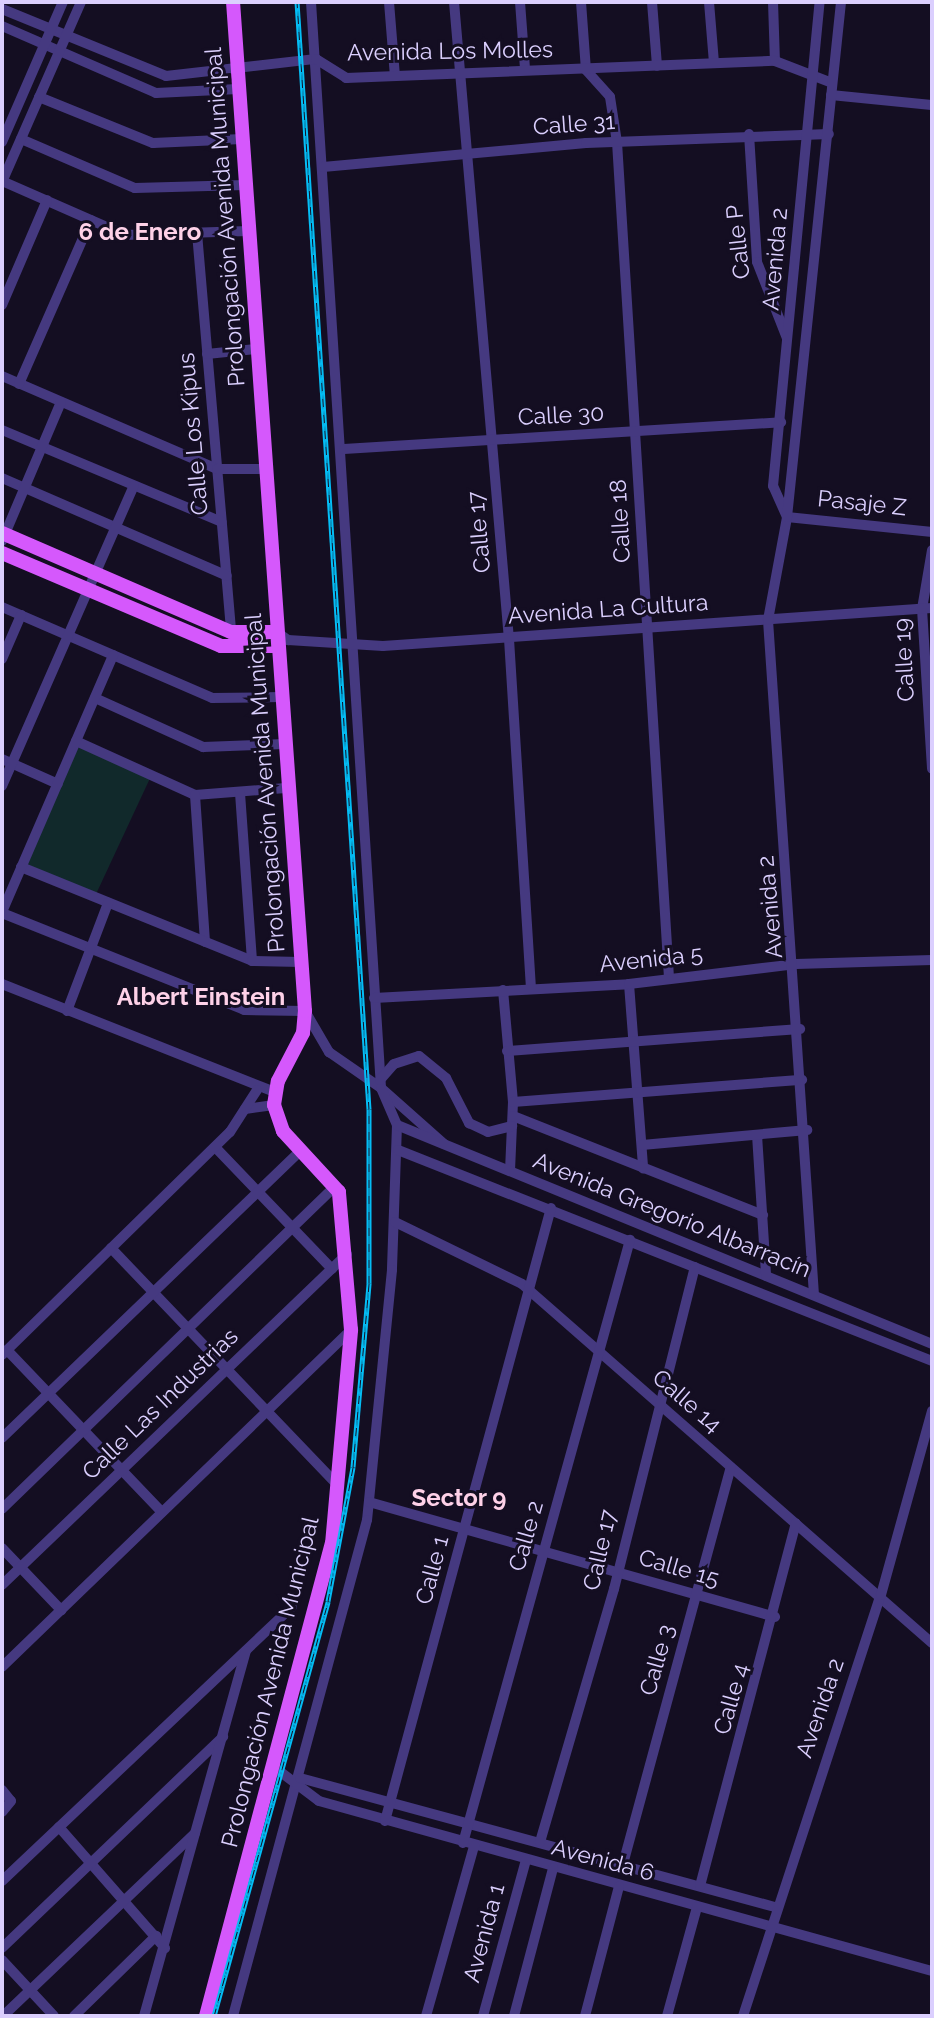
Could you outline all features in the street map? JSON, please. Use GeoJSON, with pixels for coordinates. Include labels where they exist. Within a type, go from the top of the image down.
{"type":"FeatureCollection","features":[{"type":"Feature","properties":{"kind":"main road","name":"Prolongación Avenida Municipal"},"geometry":{"type":"LineString","coordinates":[[233,2],[265,469],[281,640],[286,788],[305,1011],[303,1033],[274,1098]]}},
{"type":"Feature","properties":{"kind":"main road","name":"Avenida La Cultura"},"geometry":{"type":"LineString","coordinates":[[3,536],[231,632],[281,640]]}},
{"type":"Feature","properties":{"kind":"main road","name":"Avenida La Cultura"},"geometry":{"type":"LineString","coordinates":[[2,553],[221,646],[281,640]]}},
{"type":"Feature","properties":{"kind":"main road"},"geometry":{"type":"LineString","coordinates":[[274,1098],[279,1125],[300,1151],[335,1186]]}},
{"type":"Feature","properties":{"kind":"main road","name":"Prolongación Avenida Municipal"},"geometry":{"type":"LineString","coordinates":[[206,2016],[332,1544],[351,1330],[347,1254],[335,1186]]}},
{"type":"Feature","properties":{"kind":"street"},"geometry":{"type":"LineString","coordinates":[[2,142],[64,2]]}},
{"type":"Feature","properties":{"kind":"street"},"geometry":{"type":"LineString","coordinates":[[81,2],[2,181],[136,237],[248,231]]}},
{"type":"Feature","properties":{"kind":"street"},"geometry":{"type":"LineString","coordinates":[[233,2016],[298,1782],[369,1502],[395,1222],[398,1150],[397,1125],[381,1084],[374,998],[352,646],[344,449],[312,2]]}},
{"type":"Feature","properties":{"kind":"street"},"geometry":{"type":"LineString","coordinates":[[389,2],[395,76]]}},
{"type":"Feature","properties":{"kind":"street","name":"Calle 17"},"geometry":{"type":"LineString","coordinates":[[454,2],[470,154],[509,639],[531,988]]}},
{"type":"Feature","properties":{"kind":"street"},"geometry":{"type":"LineString","coordinates":[[520,2],[525,68]]}},
{"type":"Feature","properties":{"kind":"street"},"geometry":{"type":"LineString","coordinates":[[581,2],[586,69]]}},
{"type":"Feature","properties":{"kind":"street"},"geometry":{"type":"LineString","coordinates":[[652,2],[657,66]]}},
{"type":"Feature","properties":{"kind":"street"},"geometry":{"type":"LineString","coordinates":[[709,2],[714,63]]}},
{"type":"Feature","properties":{"kind":"street"},"geometry":{"type":"LineString","coordinates":[[773,2],[775,61]]}},
{"type":"Feature","properties":{"kind":"street","name":"Avenida 2"},"geometry":{"type":"LineString","coordinates":[[787,517],[773,494],[808,132],[810,72],[820,2]]}},
{"type":"Feature","properties":{"kind":"street","name":"Avenida 2"},"geometry":{"type":"LineString","coordinates":[[814,1295],[796,964],[768,620],[787,517],[841,2]]}},
{"type":"Feature","properties":{"kind":"street","name":"Avenida Los Molles"},"geometry":{"type":"LineString","coordinates":[[2,9],[160,75],[238,72],[316,59],[340,77],[461,74],[525,68],[586,69],[775,61],[810,72],[832,89],[932,105]]}},
{"type":"Feature","properties":{"kind":"street"},"geometry":{"type":"LineString","coordinates":[[2,26],[156,93],[239,89]]}},
{"type":"Feature","properties":{"kind":"street","name":"Calle 18"},"geometry":{"type":"LineString","coordinates":[[586,69],[610,97],[617,142],[669,978]]}},
{"type":"Feature","properties":{"kind":"street"},"geometry":{"type":"LineString","coordinates":[[39,97],[153,143],[242,139]]}},
{"type":"Feature","properties":{"kind":"street","name":"Calle 31"},"geometry":{"type":"LineString","coordinates":[[323,167],[617,142],[750,134],[829,134]]}},
{"type":"Feature","properties":{"kind":"street","name":"Calle P"},"geometry":{"type":"LineString","coordinates":[[750,134],[757,262],[789,341]]}},
{"type":"Feature","properties":{"kind":"street"},"geometry":{"type":"LineString","coordinates":[[21,139],[135,188],[245,185]]}},
{"type":"Feature","properties":{"kind":"street"},"geometry":{"type":"LineString","coordinates":[[2,305],[47,200]]}},
{"type":"Feature","properties":{"kind":"street"},"geometry":{"type":"LineString","coordinates":[[19,384],[91,220]]}},
{"type":"Feature","properties":{"kind":"street","name":"Calle Los Kipus"},"geometry":{"type":"LineString","coordinates":[[197,233],[231,632]]}},
{"type":"Feature","properties":{"kind":"street"},"geometry":{"type":"LineString","coordinates":[[207,354],[256,349]]}},
{"type":"Feature","properties":{"kind":"street"},"geometry":{"type":"LineString","coordinates":[[2,376],[217,469],[265,469]]}},
{"type":"Feature","properties":{"kind":"street"},"geometry":{"type":"LineString","coordinates":[[785,391],[797,412]]}},
{"type":"Feature","properties":{"kind":"street"},"geometry":{"type":"LineString","coordinates":[[3,536],[61,402]]}},
{"type":"Feature","properties":{"kind":"street","name":"Calle 30"},"geometry":{"type":"LineString","coordinates":[[344,449],[780,422]]}},
{"type":"Feature","properties":{"kind":"street"},"geometry":{"type":"LineString","coordinates":[[2,430],[222,522]]}},
{"type":"Feature","properties":{"kind":"street"},"geometry":{"type":"LineString","coordinates":[[2,478],[226,576]]}},
{"type":"Feature","properties":{"kind":"street"},"geometry":{"type":"LineString","coordinates":[[2,786],[7,761],[89,591],[134,486]]}},
{"type":"Feature","properties":{"kind":"street","name":"Pasaje Z"},"geometry":{"type":"LineString","coordinates":[[787,517],[932,532]]}},
{"type":"Feature","properties":{"kind":"street","name":"Calle 19"},"geometry":{"type":"LineString","coordinates":[[932,550],[927,609],[932,769]]}},
{"type":"Feature","properties":{"kind":"street"},"geometry":{"type":"LineString","coordinates":[[2,607],[212,698],[281,697]]}},
{"type":"Feature","properties":{"kind":"street","name":"Avenida La Cultura"},"geometry":{"type":"LineString","coordinates":[[281,640],[352,646],[509,639],[927,609]]}},
{"type":"Feature","properties":{"kind":"street"},"geometry":{"type":"LineString","coordinates":[[2,658],[21,615]]}},
{"type":"Feature","properties":{"kind":"street"},"geometry":{"type":"LineString","coordinates":[[113,655],[2,913],[244,1010],[305,1011],[329,1052],[381,1084],[444,1144]]}},
{"type":"Feature","properties":{"kind":"street"},"geometry":{"type":"LineString","coordinates":[[94,698],[203,747],[284,744]]}},
{"type":"Feature","properties":{"kind":"street"},"geometry":{"type":"LineString","coordinates":[[76,740],[195,795],[286,788]]}},
{"type":"Feature","properties":{"kind":"street"},"geometry":{"type":"LineString","coordinates":[[7,761],[58,783]]}},
{"type":"Feature","properties":{"kind":"street"},"geometry":{"type":"LineString","coordinates":[[240,793],[253,961]]}},
{"type":"Feature","properties":{"kind":"street"},"geometry":{"type":"LineString","coordinates":[[195,795],[205,942]]}},
{"type":"Feature","properties":{"kind":"street"},"geometry":{"type":"LineString","coordinates":[[21,867],[253,961],[300,962]]}},
{"type":"Feature","properties":{"kind":"street"},"geometry":{"type":"LineString","coordinates":[[67,1010],[108,903]]}},
{"type":"Feature","properties":{"kind":"street","name":"Avenida 5"},"geometry":{"type":"LineString","coordinates":[[374,998],[629,984],[796,964],[932,960]]}},
{"type":"Feature","properties":{"kind":"street"},"geometry":{"type":"LineString","coordinates":[[2,984],[274,1098]]}},
{"type":"Feature","properties":{"kind":"street"},"geometry":{"type":"LineString","coordinates":[[629,984],[643,1168]]}},
{"type":"Feature","properties":{"kind":"street"},"geometry":{"type":"LineString","coordinates":[[503,990],[513,1102],[510,1171]]}},
{"type":"Feature","properties":{"kind":"street"},"geometry":{"type":"LineString","coordinates":[[507,1051],[800,1029]]}},
{"type":"Feature","properties":{"kind":"street"},"geometry":{"type":"LineString","coordinates":[[381,1084],[394,1064],[419,1056],[446,1078],[469,1123],[488,1132],[513,1121],[763,1215]]}},
{"type":"Feature","properties":{"kind":"street"},"geometry":{"type":"LineString","coordinates":[[513,1102],[802,1080]]}},
{"type":"Feature","properties":{"kind":"street"},"geometry":{"type":"LineString","coordinates":[[162,1512],[48,1393],[4,1353],[215,1147],[257,1090]]}},
{"type":"Feature","properties":{"kind":"street"},"geometry":{"type":"LineString","coordinates":[[245,1109],[274,1098]]}},
{"type":"Feature","properties":{"kind":"street","name":"Avenida Gregorio Albarracín"},"geometry":{"type":"LineString","coordinates":[[397,1125],[932,1344]]}},
{"type":"Feature","properties":{"kind":"street"},"geometry":{"type":"LineString","coordinates":[[642,1145],[807,1130]]}},
{"type":"Feature","properties":{"kind":"street"},"geometry":{"type":"LineString","coordinates":[[757,1135],[766,1276]]}},
{"type":"Feature","properties":{"kind":"street"},"geometry":{"type":"LineString","coordinates":[[215,1147],[332,1269]]}},
{"type":"Feature","properties":{"kind":"street","name":"Avenida Gregorio Albarracín"},"geometry":{"type":"LineString","coordinates":[[398,1150],[551,1208],[932,1361]]}},
{"type":"Feature","properties":{"kind":"street"},"geometry":{"type":"LineString","coordinates":[[2,1438],[300,1151]]}},
{"type":"Feature","properties":{"kind":"street"},"geometry":{"type":"LineString","coordinates":[[2,1509],[335,1186]]}},
{"type":"Feature","properties":{"kind":"street","name":"Calle 1"},"geometry":{"type":"LineString","coordinates":[[385,1821],[531,1291],[551,1208]]}},
{"type":"Feature","properties":{"kind":"street","name":"Calle 14"},"geometry":{"type":"LineString","coordinates":[[395,1222],[531,1291],[881,1595],[932,1643]]}},
{"type":"Feature","properties":{"kind":"street","name":"Calle 2"},"geometry":{"type":"LineString","coordinates":[[426,2016],[468,1844],[469,1822],[629,1240]]}},
{"type":"Feature","properties":{"kind":"street"},"geometry":{"type":"LineString","coordinates":[[111,1248],[339,1486]]}},
{"type":"Feature","properties":{"kind":"street","name":"Calle Las Industrias"},"geometry":{"type":"LineString","coordinates":[[2,1585],[347,1254]]}},
{"type":"Feature","properties":{"kind":"street","name":"Calle 17"},"geometry":{"type":"LineString","coordinates":[[540,1842],[616,1573],[695,1266]]}},
{"type":"Feature","properties":{"kind":"street"},"geometry":{"type":"LineString","coordinates":[[2,1667],[351,1330]]}},
{"type":"Feature","properties":{"kind":"street","name":"Avenida 2"},"geometry":{"type":"LineString","coordinates":[[743,2016],[767,1927],[881,1595],[932,1411]]}},
{"type":"Feature","properties":{"kind":"street","name":"Calle 3"},"geometry":{"type":"LineString","coordinates":[[623,1864],[731,1467]]}},
{"type":"Feature","properties":{"kind":"street","name":"Calle 15"},"geometry":{"type":"LineString","coordinates":[[369,1502],[775,1617]]}},
{"type":"Feature","properties":{"kind":"street","name":"Calle 4"},"geometry":{"type":"LineString","coordinates":[[700,1886],[775,1617],[796,1522]]}},
{"type":"Feature","properties":{"kind":"street"},"geometry":{"type":"LineString","coordinates":[[2,1548],[61,1610]]}},
{"type":"Feature","properties":{"kind":"street"},"geometry":{"type":"LineString","coordinates":[[2,1881],[292,1607]]}},
{"type":"Feature","properties":{"kind":"street"},"geometry":{"type":"LineString","coordinates":[[144,2016],[246,1649]]}},
{"type":"Feature","properties":{"kind":"street"},"geometry":{"type":"LineString","coordinates":[[2,1948],[223,1737]]}},
{"type":"Feature","properties":{"kind":"street","name":"Avenida 6"},"geometry":{"type":"LineString","coordinates":[[274,1767],[298,1782],[319,1801],[932,1971]]}},
{"type":"Feature","properties":{"kind":"street","name":"Avenida 6"},"geometry":{"type":"LineString","coordinates":[[298,1782],[469,1822],[774,1907]]}},
{"type":"Feature","properties":{"kind":"street"},"geometry":{"type":"LineString","coordinates":[[2,1790],[11,1801],[2,1812]]}},
{"type":"Feature","properties":{"kind":"street"},"geometry":{"type":"LineString","coordinates":[[59,1827],[128,1899],[165,1948]]}},
{"type":"Feature","properties":{"kind":"street"},"geometry":{"type":"LineString","coordinates":[[3,2016],[197,1830]]}},
{"type":"Feature","properties":{"kind":"street","name":"Avenida 1"},"geometry":{"type":"LineString","coordinates":[[483,2016],[526,1860]]}},
{"type":"Feature","properties":{"kind":"street"},"geometry":{"type":"LineString","coordinates":[[514,2016],[553,1868]]}},
{"type":"Feature","properties":{"kind":"street"},"geometry":{"type":"LineString","coordinates":[[585,2016],[620,1886]]}},
{"type":"Feature","properties":{"kind":"street"},"geometry":{"type":"LineString","coordinates":[[667,2016],[697,1907]]}},
{"type":"Feature","properties":{"kind":"street"},"geometry":{"type":"LineString","coordinates":[[74,2016],[156,1936]]}},
{"type":"Feature","properties":{"kind":"street"},"geometry":{"type":"LineString","coordinates":[[2,1960],[54,2016]]}},
{"type":"Feature","properties":{"kind":"green space"},"geometry":{"type":"Polygon","coordinates":[[[79,746],[150,779],[94,898],[24,865],[79,746]]]}},
{"type":"Feature","properties":{"kind":"railway"},"geometry":{"type":"LineString","coordinates":[[214,2016],[328,1601],[353,1467],[369,1283],[369,1109],[297,2]]}},
{"type":"Feature","properties":{"kind":"district","name":"6 de Enero"},"geometry":{"type":"Point","coordinates":[140,232]}},
{"type":"Feature","properties":{"kind":"district","name":"Albert Einstein"},"geometry":{"type":"Point","coordinates":[201,997]}},
{"type":"Feature","properties":{"kind":"district","name":"Sector 9"},"geometry":{"type":"Point","coordinates":[459,1498]}}]}
